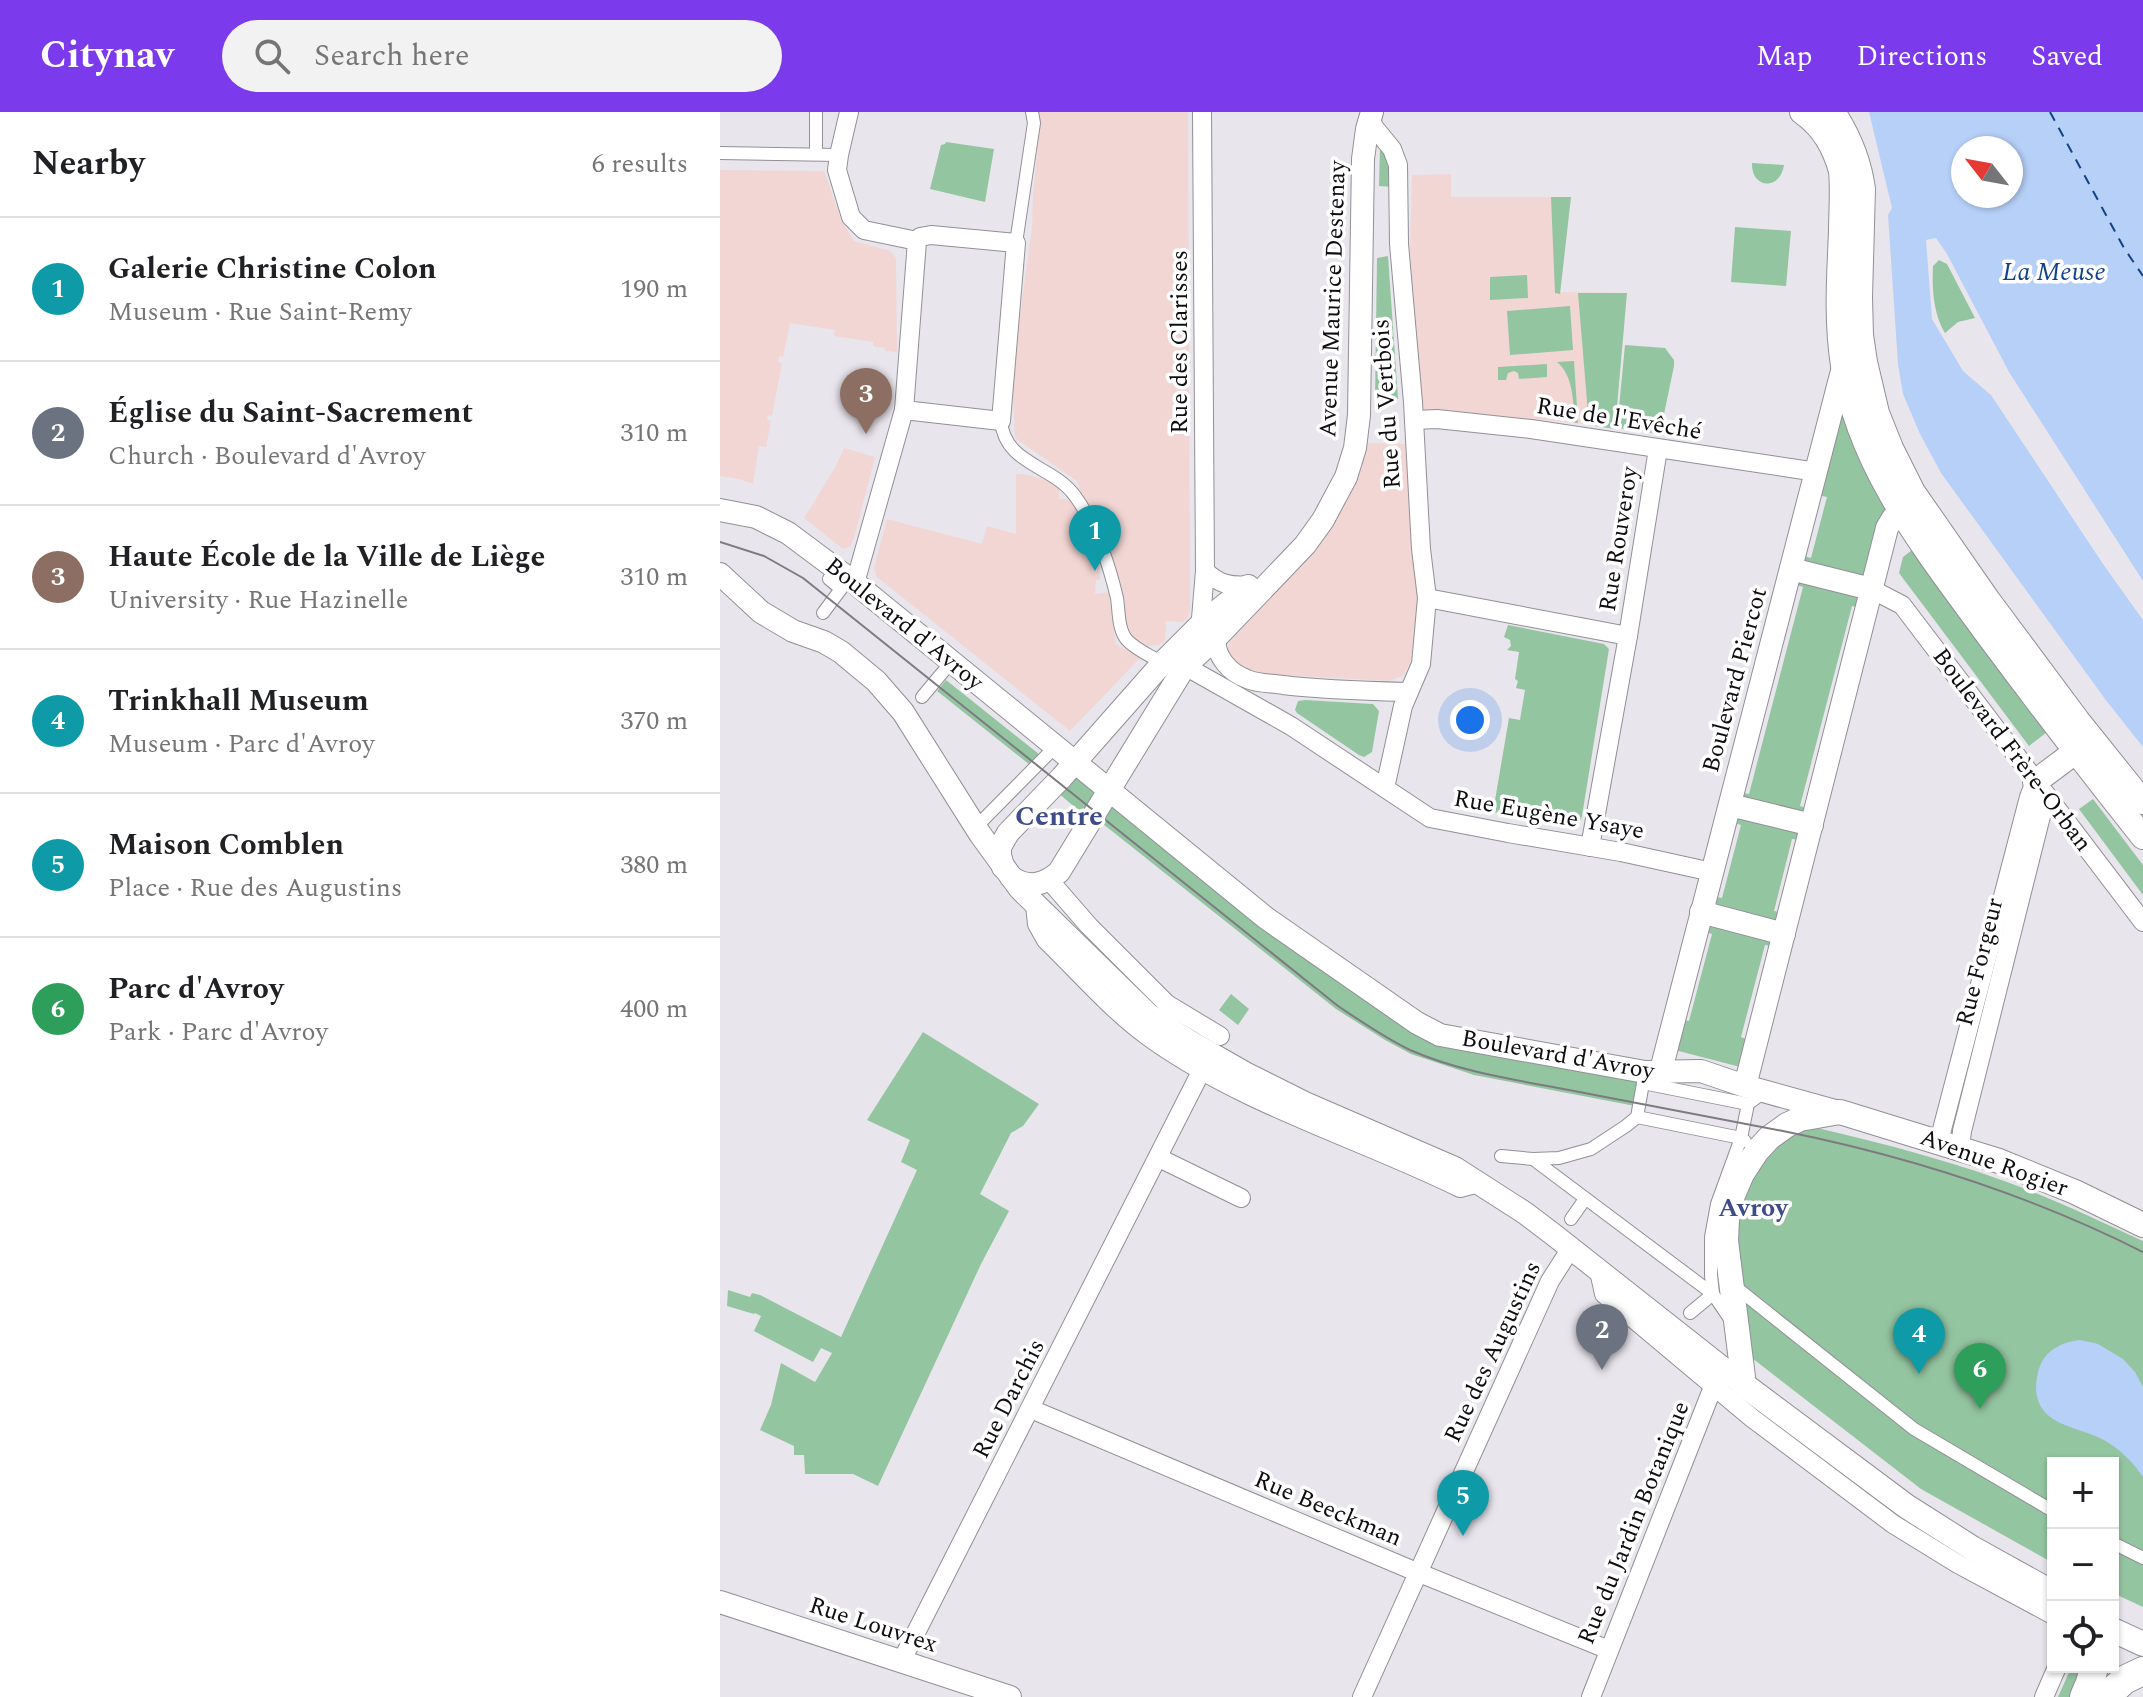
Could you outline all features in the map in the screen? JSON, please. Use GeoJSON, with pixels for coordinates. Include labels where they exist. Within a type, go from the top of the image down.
{"type":"FeatureCollection","features":[{"type":"Feature","properties":{"kind":"highway"},"geometry":{"type":"LineString","coordinates":[[2106,1697],[2124,1680],[2143,1671]]}},
{"type":"Feature","properties":{"kind":"highway"},"geometry":{"type":"LineString","coordinates":[[2084,1697],[2092,1673]]}},
{"type":"Feature","properties":{"kind":"main road"},"geometry":{"type":"LineString","coordinates":[[1802,112],[1825,134],[1841,171],[1838,316],[1843,367],[1865,442],[1886,487],[1910,506],[2143,802]]}},
{"type":"Feature","properties":{"kind":"main road"},"geometry":{"type":"LineString","coordinates":[[1833,112],[1849,140],[1861,172],[1860,322],[1868,375],[1883,429],[1905,477],[1910,506]]}},
{"type":"Feature","properties":{"kind":"main road","name":"Boulevard Frère-Orban"},"geometry":{"type":"LineString","coordinates":[[1910,506],[1981,625],[2143,837]]}},
{"type":"Feature","properties":{"kind":"main road"},"geometry":{"type":"LineString","coordinates":[[2040,787],[2080,757]]}},
{"type":"Feature","properties":{"kind":"main road"},"geometry":{"type":"LineString","coordinates":[[1840,1112],[1800,1119],[1769,1138],[1749,1144],[1727,1219],[1722,1288],[1736,1328],[1744,1385],[1906,1506],[1972,1548],[2047,1590]]}},
{"type":"Feature","properties":{"kind":"main road","name":"Avenue Rogier"},"geometry":{"type":"LineString","coordinates":[[1840,1112],[1999,1161],[2075,1192],[2143,1225]]}},
{"type":"Feature","properties":{"kind":"main road"},"geometry":{"type":"LineString","coordinates":[[2119,1633],[2143,1644]]}},
{"type":"Feature","properties":{"kind":"street"},"geometry":{"type":"LineString","coordinates":[[816,112],[816,154]]}},
{"type":"Feature","properties":{"kind":"street"},"geometry":{"type":"LineString","coordinates":[[849,112],[837,170],[851,217],[864,230],[917,241]]}},
{"type":"Feature","properties":{"kind":"street"},"geometry":{"type":"LineString","coordinates":[[1032,112],[1034,123],[1016,243],[1002,435],[1024,459],[1066,485],[1076,497],[1107,563],[1123,633],[1128,641],[1174,664]]}},
{"type":"Feature","properties":{"kind":"street","name":"Rue des Clarisses"},"geometry":{"type":"LineString","coordinates":[[1202,112],[1205,571],[1209,630]]}},
{"type":"Feature","properties":{"kind":"street","name":"Rue du Vertbois"},"geometry":{"type":"LineString","coordinates":[[1367,114],[1392,149],[1398,165],[1399,244],[1427,598],[1421,664],[1407,692],[1385,788]]}},
{"type":"Feature","properties":{"kind":"street","name":"Avenue Maurice Destenay"},"geometry":{"type":"LineString","coordinates":[[1209,630],[1294,541],[1317,511],[1333,481],[1345,445],[1352,399],[1355,162],[1367,114]]}},
{"type":"Feature","properties":{"kind":"street","name":"Avenue Maurice Destenay"},"geometry":{"type":"LineString","coordinates":[[1075,761],[1312,535],[1335,500],[1350,464],[1359,415],[1363,159],[1367,114]]}},
{"type":"Feature","properties":{"kind":"street"},"geometry":{"type":"LineString","coordinates":[[720,153],[839,155]]}},
{"type":"Feature","properties":{"kind":"street"},"geometry":{"type":"LineString","coordinates":[[855,583],[904,410],[917,241],[924,235],[931,235],[1016,243]]}},
{"type":"Feature","properties":{"kind":"street","name":"Boulevard Piercot"},"geometry":{"type":"LineString","coordinates":[[1660,1078],[1843,367]]}},
{"type":"Feature","properties":{"kind":"street"},"geometry":{"type":"LineString","coordinates":[[904,410],[1001,421]]}},
{"type":"Feature","properties":{"kind":"street","name":"Rue de l'Evêché"},"geometry":{"type":"LineString","coordinates":[[1414,420],[1437,419],[1531,429],[1817,472]]}},
{"type":"Feature","properties":{"kind":"street","name":"Rue Rouveroy"},"geometry":{"type":"LineString","coordinates":[[1590,847],[1658,449]]}},
{"type":"Feature","properties":{"kind":"street"},"geometry":{"type":"LineString","coordinates":[[1637,1117],[1749,1144],[1743,1092],[1887,528],[1910,506]]}},
{"type":"Feature","properties":{"kind":"street","name":"Boulevard d'Avroy"},"geometry":{"type":"LineString","coordinates":[[720,510],[756,517],[788,533],[952,661],[1266,918],[1417,1023],[1440,1035],[1660,1078],[1691,1070],[1701,1071],[1743,1092],[1840,1112]]}},
{"type":"Feature","properties":{"kind":"street"},"geometry":{"type":"LineString","coordinates":[[823,613],[841,589],[829,579],[836,569]]}},
{"type":"Feature","properties":{"kind":"street","name":"Boulevard Piercot"},"geometry":{"type":"LineString","coordinates":[[1791,569],[1871,589]]}},
{"type":"Feature","properties":{"kind":"street"},"geometry":{"type":"LineString","coordinates":[[1205,571],[1220,583],[1250,585]]}},
{"type":"Feature","properties":{"kind":"street"},"geometry":{"type":"LineString","coordinates":[[720,574],[771,619],[859,658],[903,712],[1008,874],[1035,905],[1149,1015],[1211,1054],[1305,1103],[1443,1162],[1525,1213],[1599,1271],[1719,1378],[1752,1418],[1893,1524],[1958,1564],[2047,1612]]}},
{"type":"Feature","properties":{"kind":"street","name":"Boulevard Frère-Orban"},"geometry":{"type":"LineString","coordinates":[[1871,589],[1902,605],[2143,922]]}},
{"type":"Feature","properties":{"kind":"street"},"geometry":{"type":"LineString","coordinates":[[1427,598],[1628,636]]}},
{"type":"Feature","properties":{"kind":"street"},"geometry":{"type":"LineString","coordinates":[[1209,630],[1222,659],[1239,676],[1249,681],[1305,688],[1407,692]]}},
{"type":"Feature","properties":{"kind":"street"},"geometry":{"type":"LineString","coordinates":[[922,697],[952,661]]}},
{"type":"Feature","properties":{"kind":"street","name":"Avenue Maurice Destenay"},"geometry":{"type":"LineString","coordinates":[[1109,788],[1174,664]]}},
{"type":"Feature","properties":{"kind":"street","name":"Rue Eugène Ysaye"},"geometry":{"type":"LineString","coordinates":[[1174,664],[1291,726],[1430,818],[1621,852],[1712,872]]}},
{"type":"Feature","properties":{"kind":"street"},"geometry":{"type":"LineString","coordinates":[[1291,726],[1285,710],[1288,697],[1305,688]]}},
{"type":"Feature","properties":{"kind":"street"},"geometry":{"type":"LineString","coordinates":[[976,827],[1056,746]]}},
{"type":"Feature","properties":{"kind":"street"},"geometry":{"type":"LineString","coordinates":[[1075,761],[1003,840],[1000,855],[1008,874],[1024,884],[1033,885],[1049,880],[1059,872],[1109,788]]}},
{"type":"Feature","properties":{"kind":"street"},"geometry":{"type":"LineString","coordinates":[[1027,775],[1048,791]]}},
{"type":"Feature","properties":{"kind":"street","name":"Rue Forgeur"},"geometry":{"type":"LineString","coordinates":[[1949,1144],[2031,822],[2032,787],[2040,787]]}},
{"type":"Feature","properties":{"kind":"street","name":"Boulevard Piercot"},"geometry":{"type":"LineString","coordinates":[[1730,805],[1812,825]]}},
{"type":"Feature","properties":{"kind":"street"},"geometry":{"type":"LineString","coordinates":[[1049,880],[1211,1054]]}},
{"type":"Feature","properties":{"kind":"street"},"geometry":{"type":"LineString","coordinates":[[1701,912],[1784,934]]}},
{"type":"Feature","properties":{"kind":"street","name":"Rue Darchis"},"geometry":{"type":"LineString","coordinates":[[901,1662],[1211,1054]]}},
{"type":"Feature","properties":{"kind":"street"},"geometry":{"type":"LineString","coordinates":[[1501,1156],[1559,1158],[1591,1149],[1637,1117],[1660,1078]]}},
{"type":"Feature","properties":{"kind":"street"},"geometry":{"type":"LineString","coordinates":[[1159,1158],[1241,1198]]}},
{"type":"Feature","properties":{"kind":"street"},"geometry":{"type":"LineString","coordinates":[[1533,1159],[1585,1199],[1722,1288],[1914,1429],[2047,1507]]}},
{"type":"Feature","properties":{"kind":"street"},"geometry":{"type":"LineString","coordinates":[[1571,1219],[1585,1199]]}},
{"type":"Feature","properties":{"kind":"street","name":"Rue des Augustins"},"geometry":{"type":"LineString","coordinates":[[1362,1697],[1550,1281],[1571,1248]]}},
{"type":"Feature","properties":{"kind":"street"},"geometry":{"type":"LineString","coordinates":[[1690,1313],[1722,1288]]}},
{"type":"Feature","properties":{"kind":"street"},"geometry":{"type":"LineString","coordinates":[[1719,1378],[1744,1385],[1752,1418]]}},
{"type":"Feature","properties":{"kind":"street","name":"Rue du Jardin Botanique"},"geometry":{"type":"LineString","coordinates":[[1591,1697],[1719,1378]]}},
{"type":"Feature","properties":{"kind":"street","name":"Rue Beeckman"},"geometry":{"type":"LineString","coordinates":[[1031,1409],[1609,1650]]}},
{"type":"Feature","properties":{"kind":"street"},"geometry":{"type":"LineString","coordinates":[[2119,1546],[2143,1558]]}},
{"type":"Feature","properties":{"kind":"street","name":"Rue Louvrex"},"geometry":{"type":"LineString","coordinates":[[720,1602],[1010,1697]]}},
{"type":"Feature","properties":{"kind":"street"},"geometry":{"type":"LineString","coordinates":[[2044,1697],[2054,1673]]}},
{"type":"Feature","properties":{"kind":"shaded area"},"geometry":{"type":"Polygon","coordinates":[[[1037,112],[1188,112],[1190,610],[1183,622],[1166,621],[1165,640],[1159,645],[1148,646],[1135,640],[1128,628],[1113,564],[1077,481],[1015,438],[1013,395],[1016,346],[1032,227],[1040,124],[1037,112]]]}},
{"type":"Feature","properties":{"kind":"shaded area"},"geometry":{"type":"Polygon","coordinates":[[[720,170],[824,171],[841,220],[854,241],[890,251],[896,258],[897,352],[873,346],[873,342],[834,336],[835,330],[790,323],[783,357],[779,356],[778,362],[782,363],[772,416],[768,415],[767,420],[771,421],[766,447],[759,446],[753,484],[720,476],[720,170]]]}},
{"type":"Feature","properties":{"kind":"shaded area"},"geometry":{"type":"Polygon","coordinates":[[[1451,174],[1451,197],[1571,197],[1560,292],[1627,293],[1615,429],[1498,416],[1489,422],[1423,415],[1410,253],[1412,175],[1451,174]]]}},
{"type":"Feature","properties":{"kind":"shaded area"},"geometry":{"type":"Polygon","coordinates":[[[1367,443],[1407,444],[1417,592],[1417,618],[1410,664],[1402,676],[1389,681],[1248,673],[1241,670],[1229,655],[1231,641],[1326,536],[1350,495],[1367,443]]]}},
{"type":"Feature","properties":{"kind":"shaded area"},"geometry":{"type":"Polygon","coordinates":[[[844,448],[875,457],[854,538],[850,547],[843,549],[804,518],[844,448]]]}},
{"type":"Feature","properties":{"kind":"shaded area"},"geometry":{"type":"Polygon","coordinates":[[[1016,474],[1054,482],[1059,487],[1059,499],[1071,499],[1076,504],[1097,548],[1096,555],[1090,556],[1092,564],[1099,564],[1100,580],[1096,580],[1095,594],[1109,592],[1116,644],[1140,658],[1070,731],[877,577],[874,568],[887,519],[982,544],[987,526],[1016,534],[1016,474]]]}},
{"type":"Feature","properties":{"kind":"green space"},"geometry":{"type":"Polygon","coordinates":[[[946,142],[994,149],[985,202],[930,189],[941,145],[946,142]]]}},
{"type":"Feature","properties":{"kind":"green space"},"geometry":{"type":"Polygon","coordinates":[[[1380,146],[1390,162],[1392,187],[1379,186],[1380,146]]]}},
{"type":"Feature","properties":{"kind":"green space"},"geometry":{"type":"Polygon","coordinates":[[[1752,163],[1784,165],[1777,179],[1766,184],[1756,178],[1752,163]]]}},
{"type":"Feature","properties":{"kind":"green space"},"geometry":{"type":"Polygon","coordinates":[[[1551,197],[1571,197],[1560,294],[1555,293],[1551,197]]]}},
{"type":"Feature","properties":{"kind":"green space"},"geometry":{"type":"Polygon","coordinates":[[[1735,227],[1791,231],[1786,286],[1731,282],[1735,227]]]}},
{"type":"Feature","properties":{"kind":"green space"},"geometry":{"type":"Polygon","coordinates":[[[1388,256],[1398,399],[1375,400],[1377,258],[1388,256]]]}},
{"type":"Feature","properties":{"kind":"green space"},"geometry":{"type":"Polygon","coordinates":[[[1939,260],[1947,264],[1975,318],[1958,322],[1945,333],[1933,292],[1933,266],[1939,260]]]}},
{"type":"Feature","properties":{"kind":"green space"},"geometry":{"type":"Polygon","coordinates":[[[1527,275],[1528,298],[1490,300],[1490,277],[1527,275]]]}},
{"type":"Feature","properties":{"kind":"green space"},"geometry":{"type":"Polygon","coordinates":[[[1578,293],[1627,293],[1615,429],[1589,425],[1578,293]]]}},
{"type":"Feature","properties":{"kind":"green space"},"geometry":{"type":"Polygon","coordinates":[[[1570,306],[1573,350],[1510,355],[1507,311],[1570,306]]]}},
{"type":"Feature","properties":{"kind":"green space"},"geometry":{"type":"Polygon","coordinates":[[[1625,345],[1665,348],[1674,360],[1664,414],[1653,433],[1617,428],[1625,345]]]}},
{"type":"Feature","properties":{"kind":"green space"},"geometry":{"type":"Polygon","coordinates":[[[1574,361],[1578,423],[1575,423],[1570,382],[1557,362],[1574,361]]]}},
{"type":"Feature","properties":{"kind":"green space"},"geometry":{"type":"Polygon","coordinates":[[[1547,364],[1547,377],[1519,379],[1514,371],[1508,373],[1506,380],[1498,380],[1498,367],[1547,364]]]}},
{"type":"Feature","properties":{"kind":"green space"},"geometry":{"type":"Polygon","coordinates":[[[1840,404],[1889,503],[1865,577],[1805,566],[1801,555],[1811,558],[1827,497],[1817,495],[1840,404]]]}},
{"type":"Feature","properties":{"kind":"green space"},"geometry":{"type":"Polygon","coordinates":[[[1912,550],[2047,732],[2029,746],[1899,573],[1903,557],[1912,550]]]}},
{"type":"Feature","properties":{"kind":"green space"},"geometry":{"type":"Polygon","coordinates":[[[1795,580],[1859,593],[1862,608],[1852,606],[1800,806],[1811,809],[1809,814],[1747,803],[1738,792],[1749,794],[1803,587],[1793,584],[1795,580]]]}},
{"type":"Feature","properties":{"kind":"green space"},"geometry":{"type":"Polygon","coordinates":[[[1508,625],[1604,644],[1609,649],[1582,816],[1580,822],[1573,825],[1493,812],[1509,718],[1520,720],[1525,690],[1516,688],[1519,652],[1507,650],[1511,646],[1510,640],[1504,637],[1508,625]]]}},
{"type":"Feature","properties":{"kind":"green space"},"geometry":{"type":"Polygon","coordinates":[[[946,680],[1040,755],[1030,765],[937,691],[946,680]]]}},
{"type":"Feature","properties":{"kind":"green space"},"geometry":{"type":"Polygon","coordinates":[[[1298,701],[1373,704],[1379,711],[1372,752],[1364,757],[1359,755],[1297,713],[1298,701]]]}},
{"type":"Feature","properties":{"kind":"green space"},"geometry":{"type":"Polygon","coordinates":[[[1075,778],[1093,789],[1094,793],[1084,815],[1057,792],[1075,778]]]}},
{"type":"Feature","properties":{"kind":"green space"},"geometry":{"type":"Polygon","coordinates":[[[2093,799],[2143,865],[2143,895],[2079,809],[2093,799]]]}},
{"type":"Feature","properties":{"kind":"green space"},"geometry":{"type":"Polygon","coordinates":[[[1123,800],[1416,1025],[1641,1074],[1635,1106],[1474,1075],[1411,1054],[1385,1040],[1336,1009],[1098,820],[1105,809],[1123,800]]]}},
{"type":"Feature","properties":{"kind":"green space"},"geometry":{"type":"Polygon","coordinates":[[[1734,816],[1798,829],[1801,840],[1792,839],[1774,911],[1782,913],[1777,922],[1718,911],[1711,896],[1722,898],[1741,825],[1731,822],[1734,816]]]}},
{"type":"Feature","properties":{"kind":"green space"},"geometry":{"type":"Polygon","coordinates":[[[1708,922],[1767,935],[1775,947],[1765,945],[1741,1037],[1751,1041],[1744,1068],[1671,1049],[1679,1019],[1689,1021],[1712,934],[1702,931],[1708,922]]]}},
{"type":"Feature","properties":{"kind":"green space"},"geometry":{"type":"Polygon","coordinates":[[[1231,994],[1249,1009],[1238,1025],[1219,1010],[1231,994]]]}},
{"type":"Feature","properties":{"kind":"green space"},"geometry":{"type":"Polygon","coordinates":[[[923,1032],[1039,1104],[1023,1126],[1011,1133],[980,1194],[1009,1211],[981,1264],[878,1486],[853,1474],[805,1474],[804,1455],[794,1455],[794,1446],[760,1430],[771,1405],[781,1363],[815,1382],[832,1353],[821,1348],[813,1362],[754,1331],[761,1316],[727,1306],[728,1290],[750,1297],[752,1293],[760,1295],[841,1337],[917,1170],[901,1162],[910,1140],[867,1120],[923,1032]]]}},
{"type":"Feature","properties":{"kind":"green space"},"geometry":{"type":"Polygon","coordinates":[[[1813,1127],[1895,1147],[2004,1181],[2143,1241],[2143,1607],[2119,1596],[2119,1457],[2047,1457],[2047,1560],[1921,1489],[1748,1355],[1731,1241],[1741,1193],[1779,1140],[1813,1127]]]}},
{"type":"Feature","properties":{"kind":"green space"},"geometry":{"type":"Polygon","coordinates":[[[2069,1673],[2082,1674],[2073,1697],[2058,1697],[2069,1673]]]}},
{"type":"Feature","properties":{"kind":"water","name":"La Meuse"},"geometry":{"type":"Polygon","coordinates":[[[1869,112],[2143,112],[2143,581],[2009,372],[1947,254],[1936,238],[1926,240],[1932,319],[1963,371],[1991,395],[2143,620],[2143,747],[1941,473],[1920,434],[1903,394],[1898,364],[1888,215],[1892,208],[1869,112]]]}},
{"type":"Feature","properties":{"kind":"water"},"geometry":{"type":"Polygon","coordinates":[[[2080,1340],[2098,1344],[2123,1359],[2143,1387],[2143,1477],[2114,1446],[2052,1418],[2039,1402],[2036,1381],[2043,1360],[2056,1347],[2080,1340]]]}},
{"type":"Feature","properties":{"kind":"ferry route"},"geometry":{"type":"LineString","coordinates":[[2050,112],[2124,248],[2143,276]]}},
{"type":"Feature","properties":{"kind":"tram line"},"geometry":{"type":"LineString","coordinates":[[720,542],[764,556],[803,578],[1338,1006],[1410,1050],[1488,1074],[1876,1152],[2012,1195],[2143,1252]]}},
{"type":"Feature","properties":{"kind":"place","name":"Haute École de la Ville de Liège"},"geometry":{"type":"Point","coordinates":[866,434]}},
{"type":"Feature","properties":{"kind":"place","name":"Galerie Christine Colon"},"geometry":{"type":"Point","coordinates":[1095,571]}},
{"type":"Feature","properties":{"kind":"place","name":"Église du Saint-Sacrement"},"geometry":{"type":"Point","coordinates":[1602,1370]}},
{"type":"Feature","properties":{"kind":"place","name":"Trinkhall Museum"},"geometry":{"type":"Point","coordinates":[1919,1374]}},
{"type":"Feature","properties":{"kind":"place","name":"Parc d'Avroy"},"geometry":{"type":"Point","coordinates":[1980,1409]}},
{"type":"Feature","properties":{"kind":"place","name":"Maison Comblen"},"geometry":{"type":"Point","coordinates":[1463,1536]}},
{"type":"Feature","properties":{"kind":"district","name":"Centre"},"geometry":{"type":"Point","coordinates":[1059,816]}},
{"type":"Feature","properties":{"kind":"district","name":"Avroy"},"geometry":{"type":"Point","coordinates":[1753,1208]}}]}
